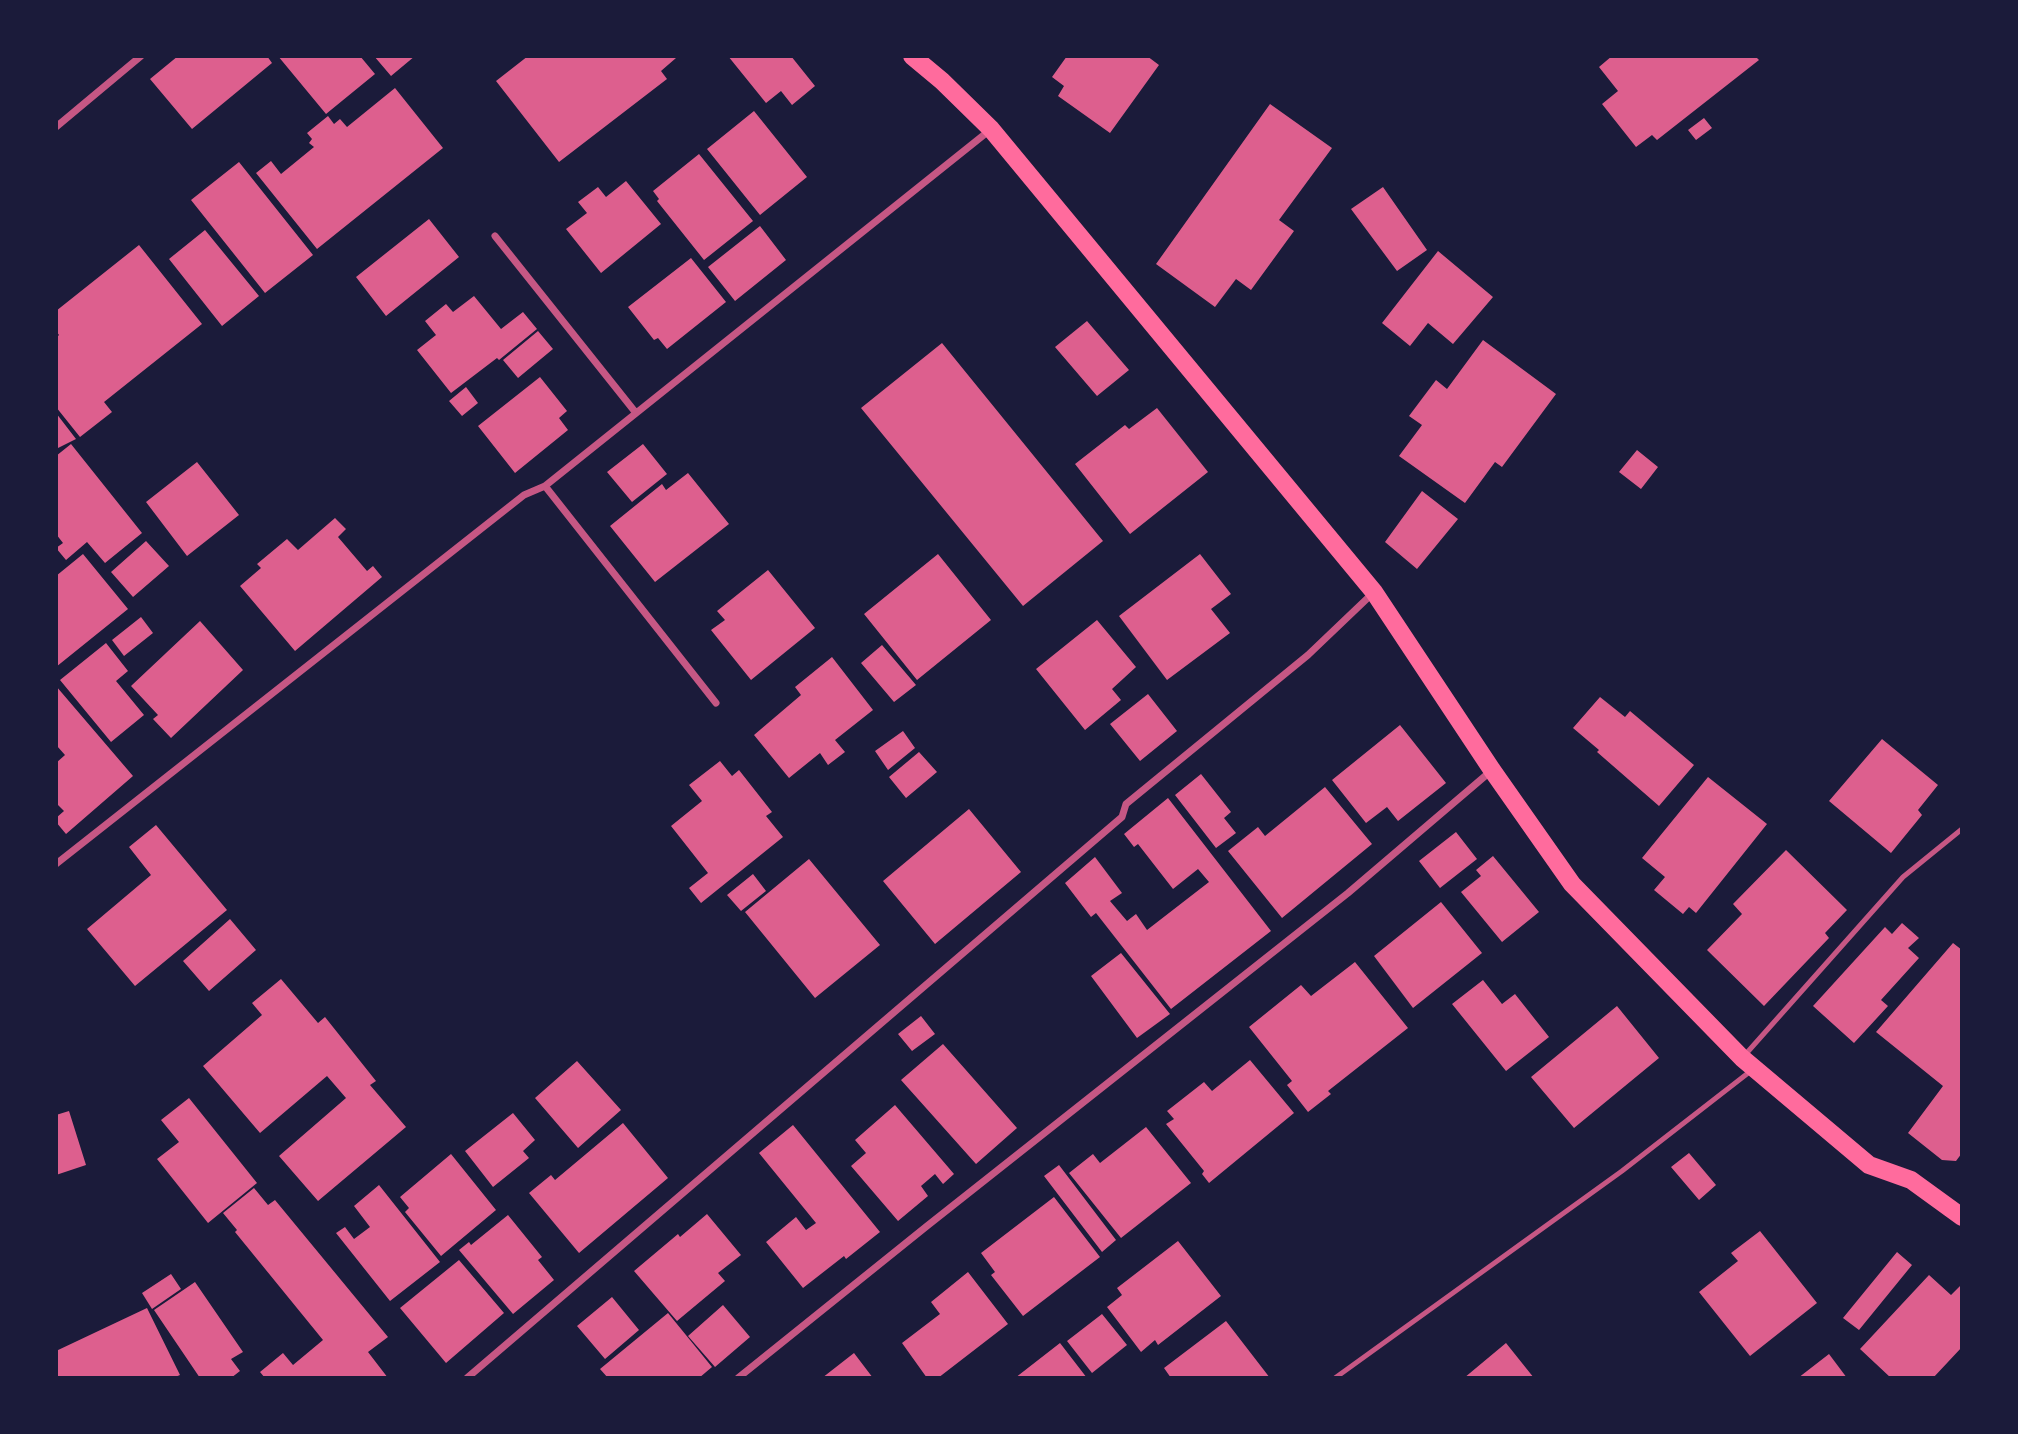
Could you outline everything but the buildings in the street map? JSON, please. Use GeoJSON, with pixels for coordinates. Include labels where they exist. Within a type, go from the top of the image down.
{"type":"FeatureCollection","features":[{"type":"Feature","properties":{"kind":"main road"},"geometry":{"type":"LineString","coordinates":[[912,56],[991,129],[1374,592],[1492,771],[1572,884],[1748,1063],[1869,1165],[1911,1180],[1962,1217]]}},
{"type":"Feature","properties":{"kind":"street"},"geometry":{"type":"LineString","coordinates":[[56,127],[141,56]]}},
{"type":"Feature","properties":{"kind":"street"},"geometry":{"type":"LineString","coordinates":[[56,864],[524,495],[545,486],[991,129]]}},
{"type":"Feature","properties":{"kind":"street"},"geometry":{"type":"LineString","coordinates":[[495,236],[636,413]]}},
{"type":"Feature","properties":{"kind":"street"},"geometry":{"type":"LineString","coordinates":[[545,486],[716,703]]}},
{"type":"Feature","properties":{"kind":"street"},"geometry":{"type":"LineString","coordinates":[[467,1378],[1122,817],[1126,804],[1308,655],[1374,592]]}},
{"type":"Feature","properties":{"kind":"street"},"geometry":{"type":"LineString","coordinates":[[738,1378],[1348,893],[1492,771]]}},
{"type":"Feature","properties":{"kind":"lane"},"geometry":{"type":"LineString","coordinates":[[1335,1378],[1622,1171],[1748,1063],[1903,877],[1962,829]]}}]}
